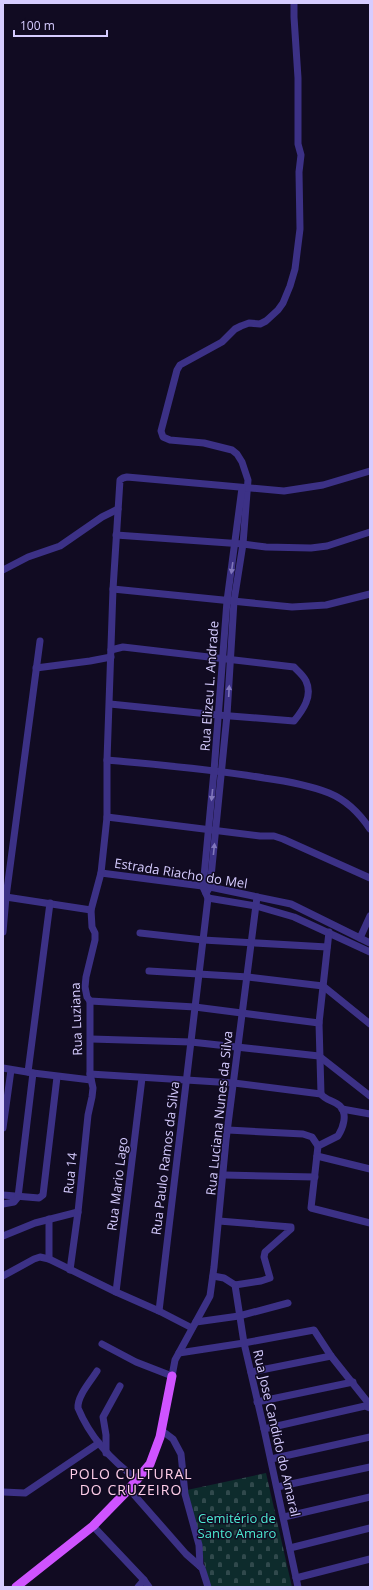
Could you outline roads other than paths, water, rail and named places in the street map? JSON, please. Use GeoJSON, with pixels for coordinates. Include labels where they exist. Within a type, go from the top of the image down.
{"type":"FeatureCollection","features":[{"type":"Feature","properties":{"kind":"main road"},"geometry":{"type":"LineString","coordinates":[[16,1587],[93,1526],[129,1489],[150,1464],[154,1458],[161,1430],[172,1376]]}},
{"type":"Feature","properties":{"kind":"street","name":"Rua Elizeu L. Andrade"},"geometry":{"type":"LineString","coordinates":[[218,771],[218,715],[222,659],[239,544],[245,488],[248,480],[242,462],[235,452],[204,443],[170,440],[163,437],[161,431],[177,370],[180,365],[222,342],[241,326],[260,324],[266,321],[283,303],[290,286],[295,269],[300,229],[299,172],[301,155],[298,144],[299,122],[294,3]]}},
{"type":"Feature","properties":{"kind":"street"},"geometry":{"type":"LineString","coordinates":[[5,901],[50,903],[91,910],[101,873],[107,817],[107,760],[113,589],[120,480],[123,478],[284,491],[323,485],[370,471]]}},
{"type":"Feature","properties":{"kind":"street"},"geometry":{"type":"LineString","coordinates":[[3,570],[28,557],[60,546],[102,517],[118,509]]}},
{"type":"Feature","properties":{"kind":"street"},"geometry":{"type":"LineString","coordinates":[[116,535],[286,548],[318,548],[370,532]]}},
{"type":"Feature","properties":{"kind":"street"},"geometry":{"type":"LineString","coordinates":[[113,589],[292,607],[326,605],[370,594]]}},
{"type":"Feature","properties":{"kind":"street","name":"Rua Elizeu L. Andrade"},"geometry":{"type":"LineString","coordinates":[[207,891],[218,771],[227,716],[231,601]]}},
{"type":"Feature","properties":{"kind":"street"},"geometry":{"type":"LineString","coordinates":[[3,932],[5,901],[40,641]]}},
{"type":"Feature","properties":{"kind":"street"},"geometry":{"type":"LineString","coordinates":[[36,668],[90,661],[123,647],[294,667],[306,681],[308,697],[304,710],[294,721],[110,704]]}},
{"type":"Feature","properties":{"kind":"street"},"geometry":{"type":"LineString","coordinates":[[107,760],[218,771],[289,782],[329,793],[345,802],[364,820],[370,829]]}},
{"type":"Feature","properties":{"kind":"street"},"geometry":{"type":"LineString","coordinates":[[107,817],[260,836],[274,836],[370,878]]}},
{"type":"Feature","properties":{"kind":"street","name":"Estrada Riacho do Mel"},"geometry":{"type":"LineString","coordinates":[[101,873],[207,891],[256,897],[291,904],[370,943]]}},
{"type":"Feature","properties":{"kind":"street","name":"Estrada Riacho do Mel"},"geometry":{"type":"LineString","coordinates":[[207,891],[294,917],[370,952]]}},
{"type":"Feature","properties":{"kind":"street","name":"Rua Paulo Ramos da Silva"},"geometry":{"type":"LineString","coordinates":[[159,1311],[200,974],[207,891]]}},
{"type":"Feature","properties":{"kind":"street","name":"Rua Luciana Nunes da Silva"},"geometry":{"type":"LineString","coordinates":[[172,1376],[175,1360],[210,1296],[228,1130],[248,977],[256,897]]}},
{"type":"Feature","properties":{"kind":"street"},"geometry":{"type":"LineString","coordinates":[[3,1204],[14,1202],[18,1197],[50,903]]}},
{"type":"Feature","properties":{"kind":"street","name":"Rua Luziana"},"geometry":{"type":"LineString","coordinates":[[91,910],[92,927],[95,940],[85,987],[87,997],[90,1001],[91,1077]]}},
{"type":"Feature","properties":{"kind":"street"},"geometry":{"type":"LineString","coordinates":[[360,938],[370,916]]}},
{"type":"Feature","properties":{"kind":"street"},"geometry":{"type":"LineString","coordinates":[[318,1146],[338,1136],[344,1120],[344,1114],[339,1105],[325,1099],[321,1094],[319,1023],[329,932]]}},
{"type":"Feature","properties":{"kind":"street"},"geometry":{"type":"LineString","coordinates":[[140,933],[202,940],[327,947]]}},
{"type":"Feature","properties":{"kind":"street"},"geometry":{"type":"LineString","coordinates":[[149,971],[248,977],[323,986],[370,1024]]}},
{"type":"Feature","properties":{"kind":"street"},"geometry":{"type":"LineString","coordinates":[[90,1001],[195,1007],[319,1023]]}},
{"type":"Feature","properties":{"kind":"street"},"geometry":{"type":"LineString","coordinates":[[91,1039],[191,1042],[319,1056],[370,1096]]}},
{"type":"Feature","properties":{"kind":"street"},"geometry":{"type":"LineString","coordinates":[[3,1068],[58,1077],[142,1078],[234,1083],[321,1094]]}},
{"type":"Feature","properties":{"kind":"street"},"geometry":{"type":"LineString","coordinates":[[3,1128],[11,1070]]}},
{"type":"Feature","properties":{"kind":"street"},"geometry":{"type":"LineString","coordinates":[[3,1195],[39,1198],[43,1195],[58,1077]]}},
{"type":"Feature","properties":{"kind":"street","name":"Rua 14"},"geometry":{"type":"LineString","coordinates":[[70,1270],[78,1212],[88,1115],[92,1097],[91,1077]]}},
{"type":"Feature","properties":{"kind":"street","name":"Rua Mario Lago"},"geometry":{"type":"LineString","coordinates":[[116,1292],[142,1078]]}},
{"type":"Feature","properties":{"kind":"street"},"geometry":{"type":"LineString","coordinates":[[342,1109],[370,1114]]}},
{"type":"Feature","properties":{"kind":"street"},"geometry":{"type":"LineString","coordinates":[[228,1130],[303,1134],[312,1137],[318,1146],[312,1209],[370,1223]]}},
{"type":"Feature","properties":{"kind":"street"},"geometry":{"type":"LineString","coordinates":[[317,1156],[370,1168]]}},
{"type":"Feature","properties":{"kind":"street"},"geometry":{"type":"LineString","coordinates":[[224,1175],[315,1177]]}},
{"type":"Feature","properties":{"kind":"street"},"geometry":{"type":"LineString","coordinates":[[3,1236],[35,1224],[78,1212]]}},
{"type":"Feature","properties":{"kind":"street"},"geometry":{"type":"LineString","coordinates":[[49,1259],[50,1220]]}},
{"type":"Feature","properties":{"kind":"street"},"geometry":{"type":"LineString","coordinates":[[213,1276],[224,1278],[235,1285],[270,1278],[264,1257],[265,1252],[291,1229],[291,1227],[219,1220]]}},
{"type":"Feature","properties":{"kind":"street"},"geometry":{"type":"LineString","coordinates":[[3,1276],[34,1259],[40,1257],[49,1259],[116,1292],[194,1325],[239,1316],[288,1303]]}},
{"type":"Feature","properties":{"kind":"street","name":"Rua Jose Candido do Amaral"},"geometry":{"type":"LineString","coordinates":[[235,1285],[244,1343],[284,1517],[298,1587]]}},
{"type":"Feature","properties":{"kind":"street"},"geometry":{"type":"LineString","coordinates":[[179,1354],[314,1330],[331,1356],[370,1405]]}},
{"type":"Feature","properties":{"kind":"street"},"geometry":{"type":"LineString","coordinates":[[102,1344],[136,1362],[172,1376]]}},
{"type":"Feature","properties":{"kind":"street"},"geometry":{"type":"LineString","coordinates":[[251,1372],[331,1356]]}},
{"type":"Feature","properties":{"kind":"street"},"geometry":{"type":"LineString","coordinates":[[97,1371],[82,1394],[77,1405],[80,1413],[106,1453],[137,1480]]}},
{"type":"Feature","properties":{"kind":"street"},"geometry":{"type":"LineString","coordinates":[[257,1402],[353,1382]]}},
{"type":"Feature","properties":{"kind":"street"},"geometry":{"type":"LineString","coordinates":[[106,1453],[106,1435],[103,1417],[120,1386]]}},
{"type":"Feature","properties":{"kind":"street"},"geometry":{"type":"LineString","coordinates":[[264,1429],[365,1406],[370,1408]]}},
{"type":"Feature","properties":{"kind":"street"},"geometry":{"type":"LineString","coordinates":[[161,1430],[173,1439],[181,1454],[185,1494],[199,1545],[200,1566],[208,1587]]}},
{"type":"Feature","properties":{"kind":"street"},"geometry":{"type":"LineString","coordinates":[[271,1459],[370,1437]]}},
{"type":"Feature","properties":{"kind":"street"},"geometry":{"type":"LineString","coordinates":[[3,1492],[25,1493],[99,1443]]}},
{"type":"Feature","properties":{"kind":"street"},"geometry":{"type":"LineString","coordinates":[[276,1487],[370,1467]]}},
{"type":"Feature","properties":{"kind":"street"},"geometry":{"type":"LineString","coordinates":[[129,1489],[186,1554],[200,1566]]}},
{"type":"Feature","properties":{"kind":"street"},"geometry":{"type":"LineString","coordinates":[[284,1517],[370,1497]]}},
{"type":"Feature","properties":{"kind":"street"},"geometry":{"type":"LineString","coordinates":[[93,1526],[149,1587]]}},
{"type":"Feature","properties":{"kind":"street"},"geometry":{"type":"LineString","coordinates":[[290,1548],[370,1528]]}},
{"type":"Feature","properties":{"kind":"street"},"geometry":{"type":"LineString","coordinates":[[296,1578],[370,1559]]}},
{"type":"Feature","properties":{"kind":"street"},"geometry":{"type":"LineString","coordinates":[[138,1587],[144,1580]]}},
{"type":"Feature","properties":{"kind":"district","name":"POLO CULTURAL DO CRUZEIRO"},"geometry":{"type":"Point","coordinates":[131,1482]}},
{"type":"Feature","properties":{"kind":"park label","name":"Cemitério de Santo Amaro"},"geometry":{"type":"Point","coordinates":[237,1526]}}]}
